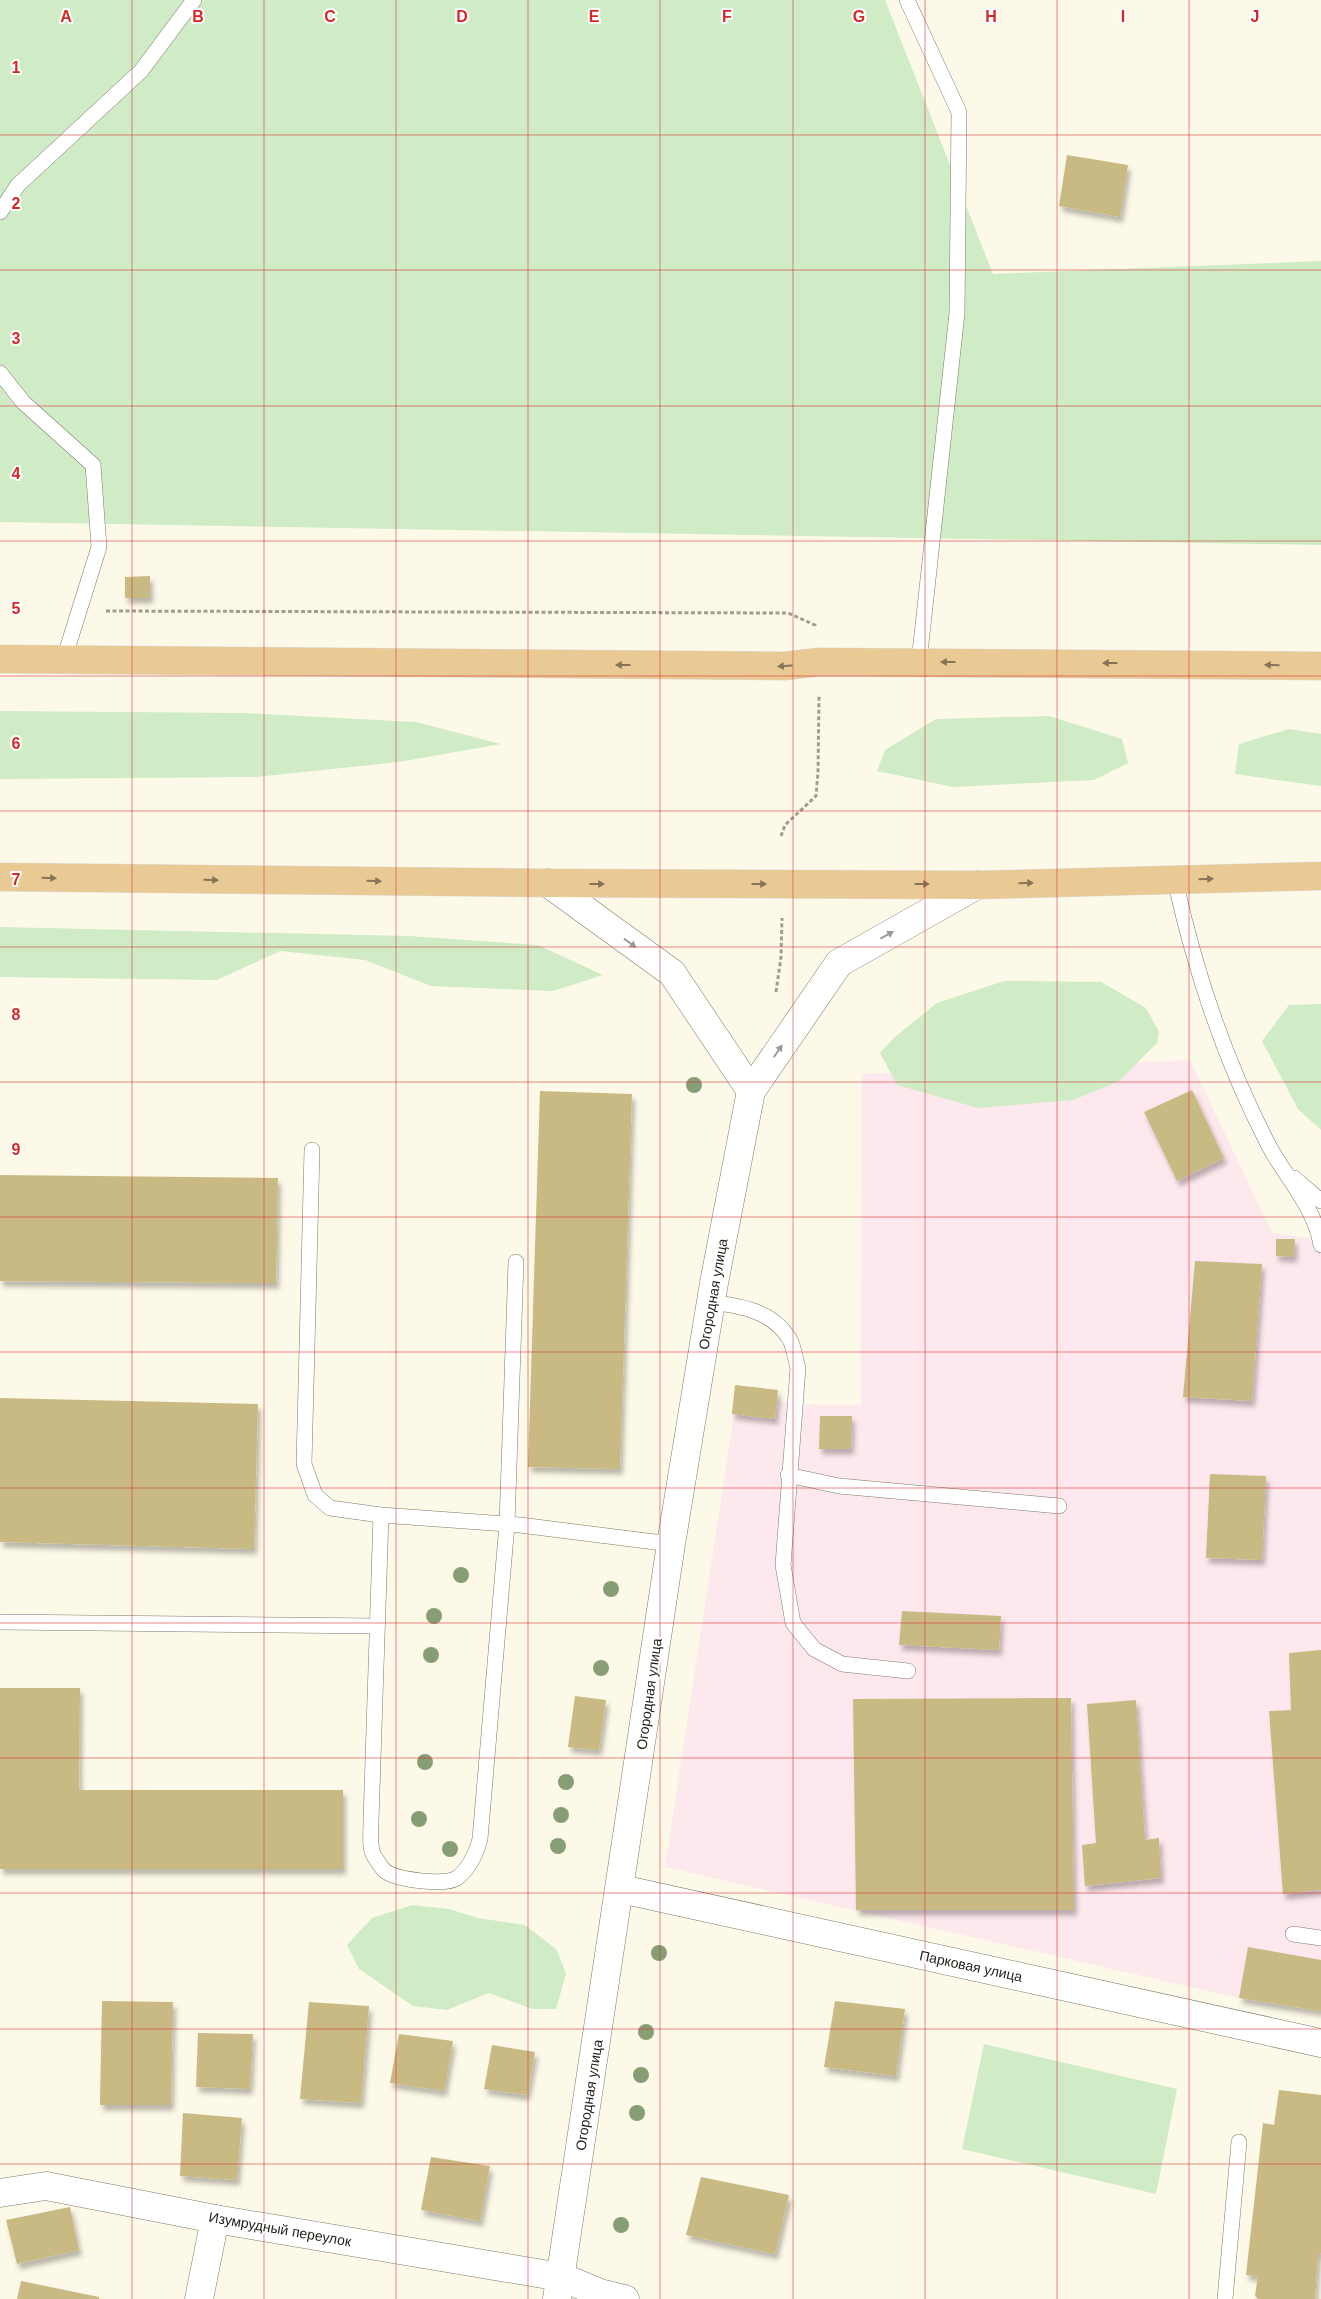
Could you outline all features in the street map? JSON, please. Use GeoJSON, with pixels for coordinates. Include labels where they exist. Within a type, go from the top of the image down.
{"type":"FeatureCollection","features":[{"type":"Feature","properties":{"kind":"highway"},"geometry":{"type":"LineString","coordinates":[[0,659],[137,662],[784,666],[820,662],[920,662],[1321,666]]}},
{"type":"Feature","properties":{"kind":"highway"},"geometry":{"type":"LineString","coordinates":[[0,877],[548,883],[978,884],[1175,880],[1316,881]]}},
{"type":"Feature","properties":{"kind":"street"},"geometry":{"type":"LineString","coordinates":[[548,883],[672,973],[751,1091],[839,962],[978,884]]}},
{"type":"Feature","properties":{"kind":"street","name":"Огородная улица"},"geometry":{"type":"LineString","coordinates":[[559,2288],[671,1544],[711,1302],[751,1091]]}},
{"type":"Feature","properties":{"kind":"street","name":"Парковая улица"},"geometry":{"type":"LineString","coordinates":[[620,1889],[1321,2043]]}},
{"type":"Feature","properties":{"kind":"street","name":"Изумрудный переулок"},"geometry":{"type":"LineString","coordinates":[[0,2193],[46,2186],[215,2218],[559,2288],[600,2293],[625,2299]]}},
{"type":"Feature","properties":{"kind":"street"},"geometry":{"type":"LineString","coordinates":[[199,2299],[215,2218]]}},
{"type":"Feature","properties":{"kind":"lane"},"geometry":{"type":"LineString","coordinates":[[0,212],[18,185],[141,71],[194,0]]}},
{"type":"Feature","properties":{"kind":"lane"},"geometry":{"type":"LineString","coordinates":[[907,0],[959,112],[957,313],[920,662]]}},
{"type":"Feature","properties":{"kind":"lane"},"geometry":{"type":"LineString","coordinates":[[0,373],[23,402],[93,465],[99,546],[64,659]]}},
{"type":"Feature","properties":{"kind":"lane"},"geometry":{"type":"LineString","coordinates":[[1175,880],[1186,930],[1204,991],[1232,1065],[1269,1145],[1308,1210],[1321,1245]]}},
{"type":"Feature","properties":{"kind":"lane"},"geometry":{"type":"LineString","coordinates":[[312,1150],[304,1464],[315,1495],[330,1508],[381,1515],[507,1524],[671,1544]]}},
{"type":"Feature","properties":{"kind":"lane"},"geometry":{"type":"LineString","coordinates":[[1286,1171],[1321,1201]]}},
{"type":"Feature","properties":{"kind":"lane"},"geometry":{"type":"LineString","coordinates":[[381,1515],[371,1822],[372,1854],[385,1871],[404,1878],[442,1882],[455,1879],[465,1870],[476,1854],[480,1839],[507,1524],[516,1262]]}},
{"type":"Feature","properties":{"kind":"lane"},"geometry":{"type":"LineString","coordinates":[[711,1302],[744,1306],[771,1318],[789,1339],[798,1368],[782,1565],[793,1623],[814,1649],[842,1664],[908,1671]]}},
{"type":"Feature","properties":{"kind":"lane"},"geometry":{"type":"LineString","coordinates":[[788,1475],[839,1486],[1060,1506]]}},
{"type":"Feature","properties":{"kind":"lane"},"geometry":{"type":"LineString","coordinates":[[0,1622],[377,1626]]}},
{"type":"Feature","properties":{"kind":"lane"},"geometry":{"type":"LineString","coordinates":[[1293,1934],[1321,1938]]}},
{"type":"Feature","properties":{"kind":"lane"},"geometry":{"type":"LineString","coordinates":[[1225,2299],[1240,2142]]}},
{"type":"Feature","properties":{"kind":"path"},"geometry":{"type":"LineString","coordinates":[[79,611],[788,614],[815,626],[817,632]]}},
{"type":"Feature","properties":{"kind":"path"},"geometry":{"type":"LineString","coordinates":[[781,836],[785,825],[816,796],[819,691]]}},
{"type":"Feature","properties":{"kind":"shaded area"},"geometry":{"type":"Polygon","coordinates":[[[1190,1060],[1272,1233],[1321,1240],[1321,2011],[1239,1998],[665,1867],[734,1415],[732,1414],[735,1385],[778,1390],[777,1402],[861,1405],[862,1074],[1190,1060]]]}},
{"type":"Feature","properties":{"kind":"green space"},"geometry":{"type":"Polygon","coordinates":[[[0,0],[885,0],[993,274],[1321,261],[1321,545],[0,522],[0,0]]]}},
{"type":"Feature","properties":{"kind":"green space"},"geometry":{"type":"Polygon","coordinates":[[[0,711],[244,713],[416,722],[501,744],[399,762],[256,777],[0,779],[0,711]]]}},
{"type":"Feature","properties":{"kind":"green space"},"geometry":{"type":"Polygon","coordinates":[[[1049,716],[1122,739],[1128,763],[1094,780],[953,787],[877,771],[885,750],[936,719],[1049,716]]]}},
{"type":"Feature","properties":{"kind":"green space"},"geometry":{"type":"Polygon","coordinates":[[[1289,729],[1321,734],[1321,786],[1235,774],[1239,744],[1289,729]]]}},
{"type":"Feature","properties":{"kind":"green space"},"geometry":{"type":"Polygon","coordinates":[[[0,927],[409,936],[538,945],[603,975],[553,991],[431,986],[365,960],[280,951],[217,980],[0,977],[0,927]]]}},
{"type":"Feature","properties":{"kind":"green space"},"geometry":{"type":"Polygon","coordinates":[[[1004,981],[1101,982],[1146,1008],[1159,1032],[1157,1043],[1118,1082],[1073,1100],[978,1108],[897,1085],[880,1053],[896,1036],[937,1003],[1004,981]]]}},
{"type":"Feature","properties":{"kind":"green space"},"geometry":{"type":"Polygon","coordinates":[[[1321,1004],[1321,1130],[1298,1109],[1262,1041],[1289,1005],[1321,1004]]]}},
{"type":"Feature","properties":{"kind":"green space"},"geometry":{"type":"Polygon","coordinates":[[[412,1905],[449,1909],[478,1918],[525,1925],[557,1950],[566,1974],[556,2009],[532,2009],[489,1993],[447,2010],[413,2006],[359,1969],[347,1945],[372,1918],[412,1905]]]}},
{"type":"Feature","properties":{"kind":"green space"},"geometry":{"type":"Polygon","coordinates":[[[984,2044],[1177,2089],[1156,2194],[962,2149],[984,2044]]]}},
{"type":"Feature","properties":{"kind":"building"},"geometry":{"type":"Polygon","coordinates":[[[1067,155],[1128,165],[1120,217],[1059,206],[1067,155]]]}},
{"type":"Feature","properties":{"kind":"building"},"geometry":{"type":"Polygon","coordinates":[[[150,576],[150,598],[125,598],[125,577],[150,576]]]}},
{"type":"Feature","properties":{"kind":"building"},"geometry":{"type":"Polygon","coordinates":[[[1192,1090],[1224,1158],[1177,1181],[1144,1112],[1192,1090]]]}},
{"type":"Feature","properties":{"kind":"building"},"geometry":{"type":"Polygon","coordinates":[[[540,1091],[632,1094],[620,1469],[528,1467],[540,1091]]]}},
{"type":"Feature","properties":{"kind":"building"},"geometry":{"type":"Polygon","coordinates":[[[0,1175],[278,1178],[276,1283],[0,1281],[0,1175]]]}},
{"type":"Feature","properties":{"kind":"building"},"geometry":{"type":"Polygon","coordinates":[[[1276,1239],[1295,1239],[1294,1257],[1276,1256],[1276,1239]]]}},
{"type":"Feature","properties":{"kind":"building"},"geometry":{"type":"Polygon","coordinates":[[[1195,1261],[1262,1264],[1252,1401],[1183,1397],[1195,1261]]]}},
{"type":"Feature","properties":{"kind":"building"},"geometry":{"type":"Polygon","coordinates":[[[735,1385],[778,1390],[775,1419],[732,1414],[735,1385]]]}},
{"type":"Feature","properties":{"kind":"building"},"geometry":{"type":"Polygon","coordinates":[[[0,1398],[258,1404],[254,1549],[0,1542],[0,1398]]]}},
{"type":"Feature","properties":{"kind":"building"},"geometry":{"type":"Polygon","coordinates":[[[820,1416],[852,1416],[851,1449],[819,1449],[820,1416]]]}},
{"type":"Feature","properties":{"kind":"building"},"geometry":{"type":"Polygon","coordinates":[[[1210,1474],[1266,1476],[1262,1560],[1206,1558],[1210,1474]]]}},
{"type":"Feature","properties":{"kind":"building"},"geometry":{"type":"Polygon","coordinates":[[[902,1611],[1001,1616],[999,1650],[899,1645],[902,1611]]]}},
{"type":"Feature","properties":{"kind":"building"},"geometry":{"type":"Polygon","coordinates":[[[1321,1650],[1321,1890],[1283,1894],[1269,1711],[1291,1710],[1289,1653],[1321,1650]]]}},
{"type":"Feature","properties":{"kind":"building"},"geometry":{"type":"Polygon","coordinates":[[[0,1688],[80,1688],[79,1790],[343,1790],[343,1869],[0,1869],[0,1688]]]}},
{"type":"Feature","properties":{"kind":"building"},"geometry":{"type":"Polygon","coordinates":[[[575,1696],[606,1700],[599,1750],[568,1747],[575,1696]]]}},
{"type":"Feature","properties":{"kind":"building"},"geometry":{"type":"Polygon","coordinates":[[[1071,1698],[1074,1910],[856,1910],[853,1699],[1071,1698]]]}},
{"type":"Feature","properties":{"kind":"building"},"geometry":{"type":"Polygon","coordinates":[[[1136,1700],[1145,1840],[1159,1838],[1161,1878],[1085,1886],[1082,1845],[1096,1843],[1087,1704],[1136,1700]]]}},
{"type":"Feature","properties":{"kind":"building"},"geometry":{"type":"Polygon","coordinates":[[[1248,1947],[1321,1960],[1321,2011],[1239,1998],[1248,1947]]]}},
{"type":"Feature","properties":{"kind":"building"},"geometry":{"type":"Polygon","coordinates":[[[102,2001],[173,2002],[171,2105],[100,2105],[102,2001]]]}},
{"type":"Feature","properties":{"kind":"building"},"geometry":{"type":"Polygon","coordinates":[[[835,2001],[905,2009],[896,2076],[824,2067],[835,2001]]]}},
{"type":"Feature","properties":{"kind":"building"},"geometry":{"type":"Polygon","coordinates":[[[309,2002],[369,2006],[361,2103],[300,2099],[309,2002]]]}},
{"type":"Feature","properties":{"kind":"building"},"geometry":{"type":"Polygon","coordinates":[[[198,2033],[253,2034],[250,2089],[196,2087],[198,2033]]]}},
{"type":"Feature","properties":{"kind":"building"},"geometry":{"type":"Polygon","coordinates":[[[399,2034],[453,2041],[444,2091],[390,2083],[399,2034]]]}},
{"type":"Feature","properties":{"kind":"building"},"geometry":{"type":"Polygon","coordinates":[[[492,2045],[535,2052],[527,2095],[484,2089],[492,2045]]]}},
{"type":"Feature","properties":{"kind":"building"},"geometry":{"type":"Polygon","coordinates":[[[1279,2090],[1321,2095],[1321,2253],[1318,2255],[1315,2299],[1258,2299],[1255,2296],[1258,2276],[1246,2275],[1263,2123],[1274,2125],[1279,2090]]]}},
{"type":"Feature","properties":{"kind":"building"},"geometry":{"type":"Polygon","coordinates":[[[183,2113],[242,2118],[237,2180],[180,2176],[183,2113]]]}},
{"type":"Feature","properties":{"kind":"building"},"geometry":{"type":"Polygon","coordinates":[[[431,2157],[490,2166],[480,2221],[421,2210],[431,2157]]]}},
{"type":"Feature","properties":{"kind":"building"},"geometry":{"type":"Polygon","coordinates":[[[701,2177],[789,2195],[775,2254],[686,2235],[701,2177]]]}},
{"type":"Feature","properties":{"kind":"building"},"geometry":{"type":"Polygon","coordinates":[[[70,2207],[79,2250],[17,2264],[6,2220],[70,2207]]]}},
{"type":"Feature","properties":{"kind":"building"},"geometry":{"type":"Polygon","coordinates":[[[21,2281],[99,2297],[99,2299],[17,2299],[21,2281]]]}}]}
